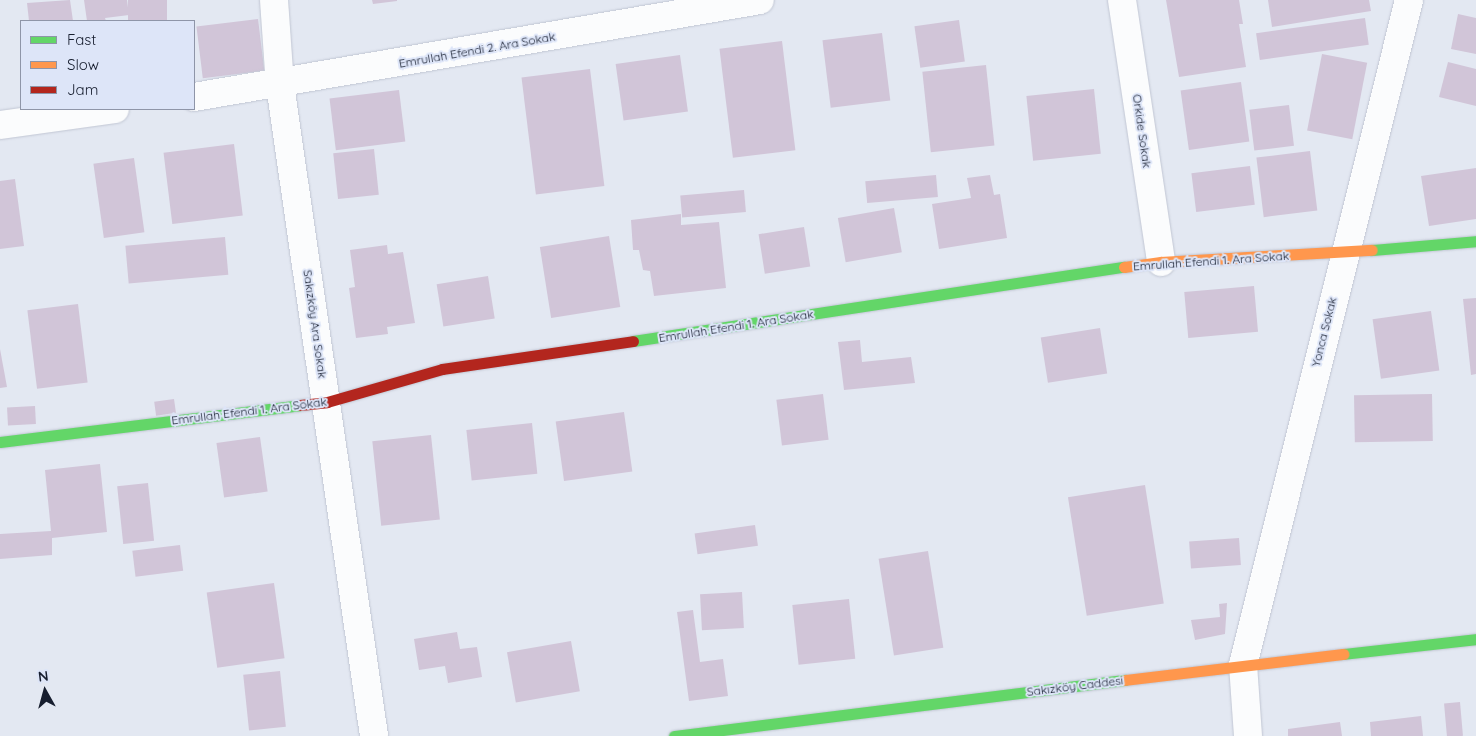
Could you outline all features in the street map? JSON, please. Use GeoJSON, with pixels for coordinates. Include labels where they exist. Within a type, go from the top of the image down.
{"type":"FeatureCollection","features":[{"type":"Feature","properties":{"kind":"street","name":"Sakızköy Ara Sokak"},"geometry":{"type":"LineString","coordinates":[[274,0],[280,85],[374,736]]}},
{"type":"Feature","properties":{"kind":"street","name":"Emrullah Efendi 2. Ara Sokak"},"geometry":{"type":"LineString","coordinates":[[195,97],[280,85],[760,0]]}},
{"type":"Feature","properties":{"kind":"street","name":"Orkide Sokak"},"geometry":{"type":"LineString","coordinates":[[1122,0],[1162,262]]}},
{"type":"Feature","properties":{"kind":"street","name":"Yonca Sokak"},"geometry":{"type":"LineString","coordinates":[[1248,736],[1243,665],[1343,252],[1408,0]]}},
{"type":"Feature","properties":{"kind":"street"},"geometry":{"type":"LineString","coordinates":[[0,125],[108,110]]}},
{"type":"Feature","properties":{"kind":"street","name":"Emrullah Efendi 1. Ara Sokak"},"geometry":{"type":"LineString","coordinates":[[0,442],[327,402],[442,369],[1162,262],[1343,252],[1476,241]]}},
{"type":"Feature","properties":{"kind":"street","name":"Sakızköy Caddesi"},"geometry":{"type":"LineString","coordinates":[[674,736],[1243,665],[1476,639]]}},
{"type":"Feature","properties":{"kind":"building"},"geometry":{"type":"Polygon","coordinates":[[[70,0],[73,20],[29,20],[27,3],[70,0]]]}},
{"type":"Feature","properties":{"kind":"building"},"geometry":{"type":"Polygon","coordinates":[[[84,0],[127,0],[129,15],[105,18],[106,20],[87,20],[84,0]]]}},
{"type":"Feature","properties":{"kind":"building"},"geometry":{"type":"Polygon","coordinates":[[[128,0],[167,0],[167,20],[128,20],[128,0]]]}},
{"type":"Feature","properties":{"kind":"building"},"geometry":{"type":"Polygon","coordinates":[[[372,0],[397,0],[397,1],[373,4],[372,0]]]}},
{"type":"Feature","properties":{"kind":"building"},"geometry":{"type":"Polygon","coordinates":[[[1166,0],[1239,0],[1243,24],[1239,24],[1246,67],[1179,77],[1166,0]]]}},
{"type":"Feature","properties":{"kind":"building"},"geometry":{"type":"Polygon","coordinates":[[[1268,0],[1369,0],[1371,11],[1272,27],[1268,0]]]}},
{"type":"Feature","properties":{"kind":"building"},"geometry":{"type":"Polygon","coordinates":[[[1458,14],[1476,18],[1476,54],[1451,49],[1458,14]]]}},
{"type":"Feature","properties":{"kind":"building"},"geometry":{"type":"Polygon","coordinates":[[[1365,18],[1369,45],[1260,60],[1256,33],[1365,18]]]}},
{"type":"Feature","properties":{"kind":"building"},"geometry":{"type":"Polygon","coordinates":[[[258,19],[264,71],[203,78],[196,27],[258,19]]]}},
{"type":"Feature","properties":{"kind":"building"},"geometry":{"type":"Polygon","coordinates":[[[959,20],[965,62],[920,68],[914,26],[959,20]]]}},
{"type":"Feature","properties":{"kind":"building"},"geometry":{"type":"Polygon","coordinates":[[[882,33],[890,100],[831,108],[822,40],[882,33]]]}},
{"type":"Feature","properties":{"kind":"building"},"geometry":{"type":"Polygon","coordinates":[[[782,41],[795,150],[733,158],[719,49],[782,41]]]}},
{"type":"Feature","properties":{"kind":"building"},"geometry":{"type":"Polygon","coordinates":[[[1322,54],[1367,63],[1352,139],[1307,131],[1322,54]]]}},
{"type":"Feature","properties":{"kind":"building"},"geometry":{"type":"Polygon","coordinates":[[[680,55],[688,111],[624,120],[616,64],[680,55]]]}},
{"type":"Feature","properties":{"kind":"building"},"geometry":{"type":"Polygon","coordinates":[[[1448,62],[1476,69],[1476,106],[1439,97],[1448,62]]]}},
{"type":"Feature","properties":{"kind":"building"},"geometry":{"type":"Polygon","coordinates":[[[986,65],[994,146],[931,152],[922,72],[986,65]]]}},
{"type":"Feature","properties":{"kind":"building"},"geometry":{"type":"Polygon","coordinates":[[[590,69],[604,186],[536,195],[522,77],[590,69]]]}},
{"type":"Feature","properties":{"kind":"building"},"geometry":{"type":"Polygon","coordinates":[[[1241,82],[1249,141],[1189,150],[1181,90],[1241,82]]]}},
{"type":"Feature","properties":{"kind":"building"},"geometry":{"type":"Polygon","coordinates":[[[1094,89],[1101,154],[1033,161],[1026,96],[1094,89]]]}},
{"type":"Feature","properties":{"kind":"building"},"geometry":{"type":"Polygon","coordinates":[[[399,90],[405,142],[336,150],[330,99],[399,90]]]}},
{"type":"Feature","properties":{"kind":"building"},"geometry":{"type":"Polygon","coordinates":[[[1289,105],[1294,146],[1254,151],[1249,110],[1289,105]]]}},
{"type":"Feature","properties":{"kind":"building"},"geometry":{"type":"Polygon","coordinates":[[[234,144],[243,215],[172,224],[164,153],[234,144]]]}},
{"type":"Feature","properties":{"kind":"building"},"geometry":{"type":"Polygon","coordinates":[[[374,149],[379,195],[338,199],[333,153],[374,149]]]}},
{"type":"Feature","properties":{"kind":"building"},"geometry":{"type":"Polygon","coordinates":[[[1310,151],[1317,211],[1264,217],[1256,158],[1310,151]]]}},
{"type":"Feature","properties":{"kind":"building"},"geometry":{"type":"Polygon","coordinates":[[[134,158],[144,232],[104,238],[93,164],[134,158]]]}},
{"type":"Feature","properties":{"kind":"building"},"geometry":{"type":"Polygon","coordinates":[[[1250,166],[1255,205],[1196,212],[1191,173],[1250,166]]]}},
{"type":"Feature","properties":{"kind":"building"},"geometry":{"type":"Polygon","coordinates":[[[1476,168],[1476,219],[1429,226],[1421,176],[1476,168]]]}},
{"type":"Feature","properties":{"kind":"building"},"geometry":{"type":"Polygon","coordinates":[[[936,175],[938,197],[867,203],[865,181],[936,175]]]}},
{"type":"Feature","properties":{"kind":"building"},"geometry":{"type":"Polygon","coordinates":[[[990,175],[994,195],[1000,194],[1007,238],[939,249],[932,204],[971,198],[967,178],[990,175]]]}},
{"type":"Feature","properties":{"kind":"building"},"geometry":{"type":"Polygon","coordinates":[[[15,179],[24,246],[0,249],[0,181],[15,179]]]}},
{"type":"Feature","properties":{"kind":"building"},"geometry":{"type":"Polygon","coordinates":[[[744,190],[746,212],[682,217],[680,196],[744,190]]]}},
{"type":"Feature","properties":{"kind":"building"},"geometry":{"type":"Polygon","coordinates":[[[894,208],[902,252],[846,262],[838,218],[894,208]]]}},
{"type":"Feature","properties":{"kind":"building"},"geometry":{"type":"Polygon","coordinates":[[[681,214],[681,225],[719,222],[726,288],[654,296],[650,271],[643,270],[639,250],[633,250],[631,220],[681,214]]]}},
{"type":"Feature","properties":{"kind":"building"},"geometry":{"type":"Polygon","coordinates":[[[804,227],[810,267],[765,274],[759,234],[804,227]]]}},
{"type":"Feature","properties":{"kind":"building"},"geometry":{"type":"Polygon","coordinates":[[[609,236],[620,307],[551,318],[540,247],[609,236]]]}},
{"type":"Feature","properties":{"kind":"building"},"geometry":{"type":"Polygon","coordinates":[[[225,237],[228,275],[129,284],[125,246],[225,237]]]}},
{"type":"Feature","properties":{"kind":"building"},"geometry":{"type":"Polygon","coordinates":[[[387,245],[388,254],[403,252],[415,323],[387,327],[388,334],[356,338],[349,288],[355,287],[350,250],[387,245]]]}},
{"type":"Feature","properties":{"kind":"building"},"geometry":{"type":"Polygon","coordinates":[[[488,276],[495,318],[443,327],[437,284],[488,276]]]}},
{"type":"Feature","properties":{"kind":"building"},"geometry":{"type":"Polygon","coordinates":[[[1254,286],[1258,332],[1188,338],[1184,292],[1254,286]]]}},
{"type":"Feature","properties":{"kind":"building"},"geometry":{"type":"Polygon","coordinates":[[[1476,298],[1476,374],[1471,375],[1463,299],[1476,298]]]}},
{"type":"Feature","properties":{"kind":"building"},"geometry":{"type":"Polygon","coordinates":[[[78,304],[88,382],[37,389],[27,310],[78,304]]]}},
{"type":"Feature","properties":{"kind":"building"},"geometry":{"type":"Polygon","coordinates":[[[1431,311],[1439,370],[1381,379],[1373,319],[1431,311]]]}},
{"type":"Feature","properties":{"kind":"building"},"geometry":{"type":"Polygon","coordinates":[[[1100,328],[1107,373],[1048,383],[1041,337],[1100,328]]]}},
{"type":"Feature","properties":{"kind":"building"},"geometry":{"type":"Polygon","coordinates":[[[860,340],[862,362],[911,357],[915,383],[844,390],[838,342],[860,340]]]}},
{"type":"Feature","properties":{"kind":"building"},"geometry":{"type":"Polygon","coordinates":[[[0,349],[7,387],[0,388],[0,349]]]}},
{"type":"Feature","properties":{"kind":"building"},"geometry":{"type":"Polygon","coordinates":[[[823,394],[829,440],[782,445],[776,400],[823,394]]]}},
{"type":"Feature","properties":{"kind":"building"},"geometry":{"type":"Polygon","coordinates":[[[1432,394],[1433,441],[1355,442],[1354,395],[1432,394]]]}},
{"type":"Feature","properties":{"kind":"building"},"geometry":{"type":"Polygon","coordinates":[[[174,399],[176,413],[156,416],[154,402],[174,399]]]}},
{"type":"Feature","properties":{"kind":"building"},"geometry":{"type":"Polygon","coordinates":[[[35,406],[36,424],[8,425],[7,407],[35,406]]]}},
{"type":"Feature","properties":{"kind":"building"},"geometry":{"type":"Polygon","coordinates":[[[624,412],[632,471],[564,481],[556,422],[624,412]]]}},
{"type":"Feature","properties":{"kind":"building"},"geometry":{"type":"Polygon","coordinates":[[[532,423],[537,474],[472,481],[466,430],[532,423]]]}},
{"type":"Feature","properties":{"kind":"building"},"geometry":{"type":"Polygon","coordinates":[[[431,435],[440,520],[381,526],[372,441],[431,435]]]}},
{"type":"Feature","properties":{"kind":"building"},"geometry":{"type":"Polygon","coordinates":[[[260,437],[268,491],[224,498],[216,443],[260,437]]]}},
{"type":"Feature","properties":{"kind":"building"},"geometry":{"type":"Polygon","coordinates":[[[100,464],[107,532],[52,538],[52,555],[0,559],[0,534],[51,531],[45,470],[100,464]]]}},
{"type":"Feature","properties":{"kind":"building"},"geometry":{"type":"Polygon","coordinates":[[[148,483],[154,541],[123,544],[117,486],[148,483]]]}},
{"type":"Feature","properties":{"kind":"building"},"geometry":{"type":"Polygon","coordinates":[[[1145,485],[1164,604],[1087,616],[1068,497],[1145,485]]]}},
{"type":"Feature","properties":{"kind":"building"},"geometry":{"type":"Polygon","coordinates":[[[755,525],[758,546],[698,554],[695,533],[755,525]]]}},
{"type":"Feature","properties":{"kind":"building"},"geometry":{"type":"Polygon","coordinates":[[[1239,538],[1241,565],[1191,568],[1189,541],[1239,538]]]}},
{"type":"Feature","properties":{"kind":"building"},"geometry":{"type":"Polygon","coordinates":[[[180,545],[183,571],[136,577],[132,551],[180,545]]]}},
{"type":"Feature","properties":{"kind":"building"},"geometry":{"type":"Polygon","coordinates":[[[928,551],[943,648],[894,656],[879,559],[928,551]]]}},
{"type":"Feature","properties":{"kind":"building"},"geometry":{"type":"Polygon","coordinates":[[[274,583],[285,658],[217,668],[207,592],[274,583]]]}},
{"type":"Feature","properties":{"kind":"building"},"geometry":{"type":"Polygon","coordinates":[[[742,592],[744,628],[702,630],[700,594],[742,592]]]}},
{"type":"Feature","properties":{"kind":"building"},"geometry":{"type":"Polygon","coordinates":[[[849,599],[855,659],[799,665],[792,605],[849,599]]]}},
{"type":"Feature","properties":{"kind":"building"},"geometry":{"type":"Polygon","coordinates":[[[1227,603],[1225,634],[1195,640],[1191,620],[1220,617],[1219,604],[1227,603]]]}},
{"type":"Feature","properties":{"kind":"building"},"geometry":{"type":"Polygon","coordinates":[[[693,610],[700,662],[723,659],[728,696],[689,701],[677,612],[693,610]]]}},
{"type":"Feature","properties":{"kind":"building"},"geometry":{"type":"Polygon","coordinates":[[[457,632],[460,649],[477,647],[482,677],[448,683],[445,666],[419,670],[414,639],[457,632]]]}},
{"type":"Feature","properties":{"kind":"building"},"geometry":{"type":"Polygon","coordinates":[[[571,641],[580,691],[516,703],[507,652],[571,641]]]}},
{"type":"Feature","properties":{"kind":"building"},"geometry":{"type":"Polygon","coordinates":[[[280,671],[286,727],[249,731],[243,675],[280,671]]]}},
{"type":"Feature","properties":{"kind":"building"},"geometry":{"type":"Polygon","coordinates":[[[1460,702],[1463,736],[1447,736],[1444,703],[1460,702]]]}},
{"type":"Feature","properties":{"kind":"building"},"geometry":{"type":"Polygon","coordinates":[[[1421,716],[1423,736],[1371,736],[1370,722],[1421,716]]]}},
{"type":"Feature","properties":{"kind":"building"},"geometry":{"type":"Polygon","coordinates":[[[1340,722],[1342,736],[1288,736],[1288,729],[1340,722]]]}},
{"type":"Feature","properties":{"kind":"traffic: fast"},"geometry":{"type":"LineString","coordinates":[[1372,250],[1476,241]]}},
{"type":"Feature","properties":{"kind":"traffic: fast"},"geometry":{"type":"LineString","coordinates":[[633,341],[1124,267]]}},
{"type":"Feature","properties":{"kind":"traffic: fast"},"geometry":{"type":"LineString","coordinates":[[0,442],[300,405]]}},
{"type":"Feature","properties":{"kind":"traffic: fast"},"geometry":{"type":"LineString","coordinates":[[1343,654],[1476,639]]}},
{"type":"Feature","properties":{"kind":"traffic: fast"},"geometry":{"type":"LineString","coordinates":[[674,736],[1125,680]]}},
{"type":"Feature","properties":{"kind":"traffic: slow"},"geometry":{"type":"LineString","coordinates":[[1124,267],[1161,262],[1372,250]]}},
{"type":"Feature","properties":{"kind":"traffic: slow"},"geometry":{"type":"LineString","coordinates":[[1125,680],[1343,654]]}},
{"type":"Feature","properties":{"kind":"traffic: jam"},"geometry":{"type":"LineString","coordinates":[[300,405],[327,402],[442,369],[633,341]]}}]}
